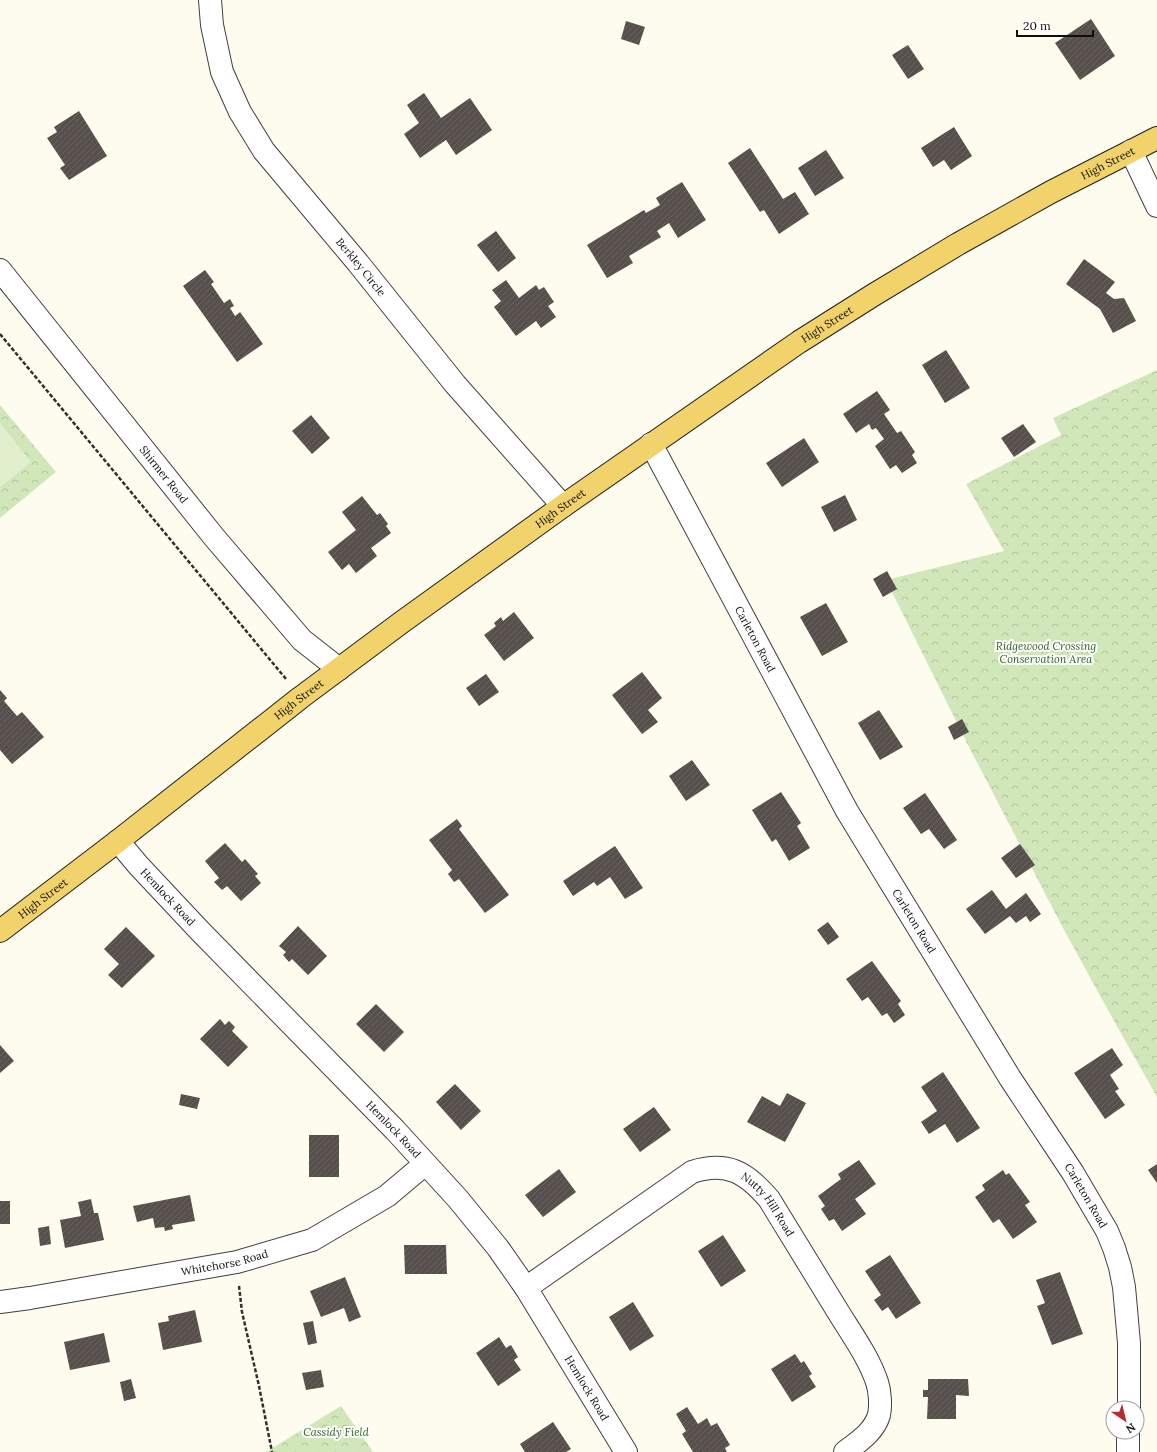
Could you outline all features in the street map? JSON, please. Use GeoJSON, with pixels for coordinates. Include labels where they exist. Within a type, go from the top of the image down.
{"type":"FeatureCollection","features":[{"type":"Feature","properties":{"kind":"main road","name":"High Street"},"geometry":{"type":"LineString","coordinates":[[0,931],[118,841],[293,703],[563,506],[651,444],[800,342],[875,294],[958,244],[1044,196],[1157,138]]}},
{"type":"Feature","properties":{"kind":"street","name":"Berkley Circle"},"geometry":{"type":"LineString","coordinates":[[210,0],[212,25],[222,72],[240,112],[264,151],[358,263],[455,384],[563,506]]}},
{"type":"Feature","properties":{"kind":"street"},"geometry":{"type":"LineString","coordinates":[[1131,151],[1157,206]]}},
{"type":"Feature","properties":{"kind":"street","name":"Shirmer Road"},"geometry":{"type":"LineString","coordinates":[[0,270],[214,536],[302,640],[339,669]]}},
{"type":"Feature","properties":{"kind":"street","name":"Carleton Road"},"geometry":{"type":"LineString","coordinates":[[651,444],[847,811],[1010,1078],[1073,1172],[1107,1231],[1116,1254],[1124,1287],[1129,1343],[1129,1400]]}},
{"type":"Feature","properties":{"kind":"street","name":"Hemlock Road"},"geometry":{"type":"LineString","coordinates":[[118,841],[198,930],[395,1130],[458,1199],[493,1242],[526,1288],[626,1452]]}},
{"type":"Feature","properties":{"kind":"street","name":"Whitehorse Road"},"geometry":{"type":"LineString","coordinates":[[0,1302],[237,1262],[312,1240],[387,1196],[425,1164]]}},
{"type":"Feature","properties":{"kind":"street","name":"Nutty Hill Road"},"geometry":{"type":"LineString","coordinates":[[526,1288],[692,1172],[706,1168],[723,1167],[736,1171],[748,1178],[769,1199],[857,1343],[876,1378],[880,1399],[879,1414],[874,1427],[864,1438],[845,1452]]}},
{"type":"Feature","properties":{"kind":"street"},"geometry":{"type":"LineString","coordinates":[[1128,1440],[1128,1452]]}},
{"type":"Feature","properties":{"kind":"path"},"geometry":{"type":"LineString","coordinates":[[0,334],[288,680]]}},
{"type":"Feature","properties":{"kind":"path"},"geometry":{"type":"LineString","coordinates":[[237,1262],[242,1312],[272,1452]]}},
{"type":"Feature","properties":{"kind":"green space","name":"Ridgewood Crossing Conservation Area"},"geometry":{"type":"Polygon","coordinates":[[[1157,370],[1157,1097],[1064,930],[968,745],[886,580],[1004,551],[966,484],[1061,435],[1053,418],[1157,370]]]}},
{"type":"Feature","properties":{"kind":"green space"},"geometry":{"type":"Polygon","coordinates":[[[0,405],[56,472],[0,518],[0,405]]]}},
{"type":"Feature","properties":{"kind":"green space"},"geometry":{"type":"Polygon","coordinates":[[[0,423],[31,462],[0,487],[0,423]]]}},
{"type":"Feature","properties":{"kind":"green space","name":"Cassidy Field"},"geometry":{"type":"Polygon","coordinates":[[[341,1406],[373,1452],[266,1452],[341,1406]]]}},
{"type":"Feature","properties":{"kind":"building"},"geometry":{"type":"Polygon","coordinates":[[[1091,19],[1115,56],[1080,80],[1055,43],[1091,19]]]}},
{"type":"Feature","properties":{"kind":"building"},"geometry":{"type":"Polygon","coordinates":[[[626,21],[645,27],[639,45],[621,39],[626,21]]]}},
{"type":"Feature","properties":{"kind":"building"},"geometry":{"type":"Polygon","coordinates":[[[908,45],[924,69],[908,79],[892,55],[908,45]]]}},
{"type":"Feature","properties":{"kind":"building"},"geometry":{"type":"Polygon","coordinates":[[[424,93],[441,118],[470,98],[492,130],[456,155],[446,140],[420,158],[404,134],[419,123],[407,105],[424,93]]]}},
{"type":"Feature","properties":{"kind":"building"},"geometry":{"type":"Polygon","coordinates":[[[79,111],[107,156],[69,180],[60,168],[65,165],[47,138],[57,132],[54,127],[79,111]]]}},
{"type":"Feature","properties":{"kind":"building"},"geometry":{"type":"Polygon","coordinates":[[[954,127],[972,156],[951,170],[944,160],[933,167],[921,148],[954,127]]]}},
{"type":"Feature","properties":{"kind":"building"},"geometry":{"type":"Polygon","coordinates":[[[750,148],[783,199],[795,192],[809,214],[779,234],[764,210],[760,212],[728,163],[750,148]]]}},
{"type":"Feature","properties":{"kind":"building"},"geometry":{"type":"Polygon","coordinates":[[[826,150],[844,178],[815,196],[798,168],[826,150]]]}},
{"type":"Feature","properties":{"kind":"building"},"geometry":{"type":"Polygon","coordinates":[[[682,182],[706,220],[678,238],[669,223],[657,231],[661,237],[629,256],[633,263],[607,278],[587,245],[644,210],[646,213],[660,205],[656,198],[682,182]]]}},
{"type":"Feature","properties":{"kind":"building"},"geometry":{"type":"Polygon","coordinates":[[[496,231],[516,258],[498,272],[477,245],[496,231]]]}},
{"type":"Feature","properties":{"kind":"building"},"geometry":{"type":"Polygon","coordinates":[[[1084,259],[1115,282],[1106,293],[1114,299],[1124,298],[1136,321],[1113,333],[1100,309],[1066,284],[1084,259]]]}},
{"type":"Feature","properties":{"kind":"building"},"geometry":{"type":"Polygon","coordinates":[[[205,270],[214,282],[211,284],[224,303],[230,299],[234,306],[230,308],[235,316],[240,312],[263,344],[237,362],[183,286],[205,270]]]}},
{"type":"Feature","properties":{"kind":"building"},"geometry":{"type":"Polygon","coordinates":[[[506,280],[519,298],[536,285],[539,290],[544,287],[554,302],[548,306],[556,317],[541,328],[536,321],[516,336],[494,307],[501,301],[492,290],[506,280]]]}},
{"type":"Feature","properties":{"kind":"building"},"geometry":{"type":"Polygon","coordinates":[[[946,350],[970,388],[945,403],[922,365],[946,350]]]}},
{"type":"Feature","properties":{"kind":"building"},"geometry":{"type":"Polygon","coordinates":[[[877,391],[890,410],[884,414],[897,433],[901,431],[915,452],[912,455],[917,463],[902,473],[896,465],[890,469],[875,446],[884,439],[876,428],[872,430],[869,424],[856,433],[843,414],[877,391]]]}},
{"type":"Feature","properties":{"kind":"building"},"geometry":{"type":"Polygon","coordinates":[[[311,415],[330,438],[312,454],[292,431],[311,415]]]}},
{"type":"Feature","properties":{"kind":"building"},"geometry":{"type":"Polygon","coordinates":[[[1023,424],[1036,442],[1014,457],[1001,438],[1023,424]]]}},
{"type":"Feature","properties":{"kind":"building"},"geometry":{"type":"Polygon","coordinates":[[[804,438],[819,462],[782,487],[766,463],[804,438]]]}},
{"type":"Feature","properties":{"kind":"building"},"geometry":{"type":"Polygon","coordinates":[[[845,495],[857,520],[834,532],[821,507],[845,495]]]}},
{"type":"Feature","properties":{"kind":"building"},"geometry":{"type":"Polygon","coordinates":[[[362,496],[377,515],[380,513],[388,524],[386,526],[391,533],[371,548],[377,556],[356,573],[349,564],[342,570],[328,552],[356,530],[342,512],[362,496]]]}},
{"type":"Feature","properties":{"kind":"building"},"geometry":{"type":"Polygon","coordinates":[[[887,571],[897,589],[883,597],[873,579],[887,571]]]}},
{"type":"Feature","properties":{"kind":"building"},"geometry":{"type":"Polygon","coordinates":[[[826,603],[848,642],[822,656],[800,617],[826,603]]]}},
{"type":"Feature","properties":{"kind":"building"},"geometry":{"type":"Polygon","coordinates":[[[514,612],[534,638],[504,661],[484,635],[496,626],[494,623],[501,617],[503,621],[514,612]]]}},
{"type":"Feature","properties":{"kind":"building"},"geometry":{"type":"Polygon","coordinates":[[[642,672],[662,698],[648,710],[658,722],[642,734],[612,695],[642,672]]]}},
{"type":"Feature","properties":{"kind":"building"},"geometry":{"type":"Polygon","coordinates":[[[486,674],[499,692],[479,706],[466,688],[486,674]]]}},
{"type":"Feature","properties":{"kind":"building"},"geometry":{"type":"Polygon","coordinates":[[[0,690],[7,698],[4,701],[17,716],[22,712],[44,737],[12,764],[0,750],[0,690]]]}},
{"type":"Feature","properties":{"kind":"building"},"geometry":{"type":"Polygon","coordinates":[[[879,710],[903,747],[880,760],[858,723],[879,710]]]}},
{"type":"Feature","properties":{"kind":"building"},"geometry":{"type":"Polygon","coordinates":[[[962,719],[969,732],[954,740],[948,727],[962,719]]]}},
{"type":"Feature","properties":{"kind":"building"},"geometry":{"type":"Polygon","coordinates":[[[692,760],[710,785],[686,801],[669,776],[692,760]]]}},
{"type":"Feature","properties":{"kind":"building"},"geometry":{"type":"Polygon","coordinates":[[[781,792],[801,823],[797,826],[810,848],[789,861],[776,839],[772,842],[752,810],[781,792]]]}},
{"type":"Feature","properties":{"kind":"building"},"geometry":{"type":"Polygon","coordinates":[[[925,793],[957,840],[944,849],[929,829],[921,834],[903,808],[925,793]]]}},
{"type":"Feature","properties":{"kind":"building"},"geometry":{"type":"Polygon","coordinates":[[[457,819],[462,826],[459,829],[509,895],[485,913],[459,879],[454,882],[448,874],[452,870],[429,840],[457,819]]]}},
{"type":"Feature","properties":{"kind":"building"},"geometry":{"type":"Polygon","coordinates":[[[225,843],[242,862],[245,859],[258,874],[255,876],[261,883],[241,901],[227,886],[222,890],[214,882],[219,878],[205,861],[225,843]]]}},
{"type":"Feature","properties":{"kind":"building"},"geometry":{"type":"Polygon","coordinates":[[[1020,844],[1035,865],[1016,878],[1001,858],[1020,844]]]}},
{"type":"Feature","properties":{"kind":"building"},"geometry":{"type":"Polygon","coordinates":[[[615,846],[643,888],[625,899],[610,877],[597,886],[594,882],[573,896],[563,881],[615,846]]]}},
{"type":"Feature","properties":{"kind":"building"},"geometry":{"type":"Polygon","coordinates":[[[992,890],[1006,909],[1026,893],[1041,914],[1030,922],[1026,916],[1016,923],[1010,916],[985,934],[966,909],[992,890]]]}},
{"type":"Feature","properties":{"kind":"building"},"geometry":{"type":"Polygon","coordinates":[[[828,922],[839,937],[828,945],[817,930],[828,922]]]}},
{"type":"Feature","properties":{"kind":"building"},"geometry":{"type":"Polygon","coordinates":[[[298,926],[327,956],[308,975],[292,959],[289,962],[283,955],[286,952],[279,946],[298,926]]]}},
{"type":"Feature","properties":{"kind":"building"},"geometry":{"type":"Polygon","coordinates":[[[126,927],[155,956],[122,988],[108,975],[119,964],[104,949],[126,927]]]}},
{"type":"Feature","properties":{"kind":"building"},"geometry":{"type":"Polygon","coordinates":[[[872,961],[901,1001],[898,1004],[905,1015],[894,1023],[887,1013],[882,1016],[868,997],[862,1001],[846,979],[872,961]]]}},
{"type":"Feature","properties":{"kind":"building"},"geometry":{"type":"Polygon","coordinates":[[[376,1004],[404,1032],[384,1052],[356,1024],[376,1004]]]}},
{"type":"Feature","properties":{"kind":"building"},"geometry":{"type":"Polygon","coordinates":[[[220,1019],[225,1025],[229,1021],[235,1027],[232,1031],[248,1047],[228,1067],[200,1039],[220,1019]]]}},
{"type":"Feature","properties":{"kind":"building"},"geometry":{"type":"Polygon","coordinates":[[[0,1045],[14,1061],[0,1073],[0,1045]]]}},
{"type":"Feature","properties":{"kind":"building"},"geometry":{"type":"Polygon","coordinates":[[[1112,1048],[1123,1065],[1110,1075],[1119,1089],[1115,1091],[1125,1105],[1105,1119],[1074,1073],[1112,1048]]]}},
{"type":"Feature","properties":{"kind":"building"},"geometry":{"type":"Polygon","coordinates":[[[943,1072],[980,1128],[957,1143],[945,1124],[929,1134],[921,1122],[937,1111],[921,1087],[943,1072]]]}},
{"type":"Feature","properties":{"kind":"building"},"geometry":{"type":"Polygon","coordinates":[[[455,1084],[481,1111],[461,1130],[436,1102],[455,1084]]]}},
{"type":"Feature","properties":{"kind":"building"},"geometry":{"type":"Polygon","coordinates":[[[787,1093],[806,1103],[785,1142],[747,1122],[762,1096],[780,1106],[787,1093]]]}},
{"type":"Feature","properties":{"kind":"building"},"geometry":{"type":"Polygon","coordinates":[[[181,1094],[200,1098],[197,1109],[179,1105],[181,1094]]]}},
{"type":"Feature","properties":{"kind":"building"},"geometry":{"type":"Polygon","coordinates":[[[654,1107],[671,1130],[640,1152],[623,1129],[654,1107]]]}},
{"type":"Feature","properties":{"kind":"building"},"geometry":{"type":"Polygon","coordinates":[[[309,1135],[339,1135],[339,1177],[309,1177],[309,1135]]]}},
{"type":"Feature","properties":{"kind":"building"},"geometry":{"type":"Polygon","coordinates":[[[859,1160],[876,1184],[855,1199],[866,1214],[842,1231],[834,1219],[829,1221],[821,1209],[825,1206],[818,1196],[841,1179],[838,1174],[859,1160]]]}},
{"type":"Feature","properties":{"kind":"building"},"geometry":{"type":"Polygon","coordinates":[[[1157,1164],[1157,1183],[1148,1170],[1157,1164]]]}},
{"type":"Feature","properties":{"kind":"building"},"geometry":{"type":"Polygon","coordinates":[[[559,1169],[576,1192],[543,1217],[525,1195],[559,1169]]]}},
{"type":"Feature","properties":{"kind":"building"},"geometry":{"type":"Polygon","coordinates":[[[1003,1170],[1006,1175],[1009,1173],[1030,1202],[1025,1205],[1037,1222],[1013,1239],[999,1219],[993,1223],[975,1197],[985,1190],[982,1185],[1003,1170]]]}},
{"type":"Feature","properties":{"kind":"building"},"geometry":{"type":"Polygon","coordinates":[[[190,1195],[195,1221],[172,1225],[173,1229],[165,1231],[164,1227],[155,1228],[153,1218],[137,1222],[133,1206],[190,1195]]]}},
{"type":"Feature","properties":{"kind":"building"},"geometry":{"type":"Polygon","coordinates":[[[91,1199],[94,1213],[98,1213],[104,1240],[65,1248],[60,1220],[81,1216],[78,1202],[91,1199]]]}},
{"type":"Feature","properties":{"kind":"building"},"geometry":{"type":"Polygon","coordinates":[[[0,1201],[10,1201],[10,1224],[0,1224],[0,1201]]]}},
{"type":"Feature","properties":{"kind":"building"},"geometry":{"type":"Polygon","coordinates":[[[49,1226],[51,1244],[40,1246],[38,1228],[49,1226]]]}},
{"type":"Feature","properties":{"kind":"building"},"geometry":{"type":"Polygon","coordinates":[[[723,1235],[746,1271],[721,1287],[698,1251],[723,1235]]]}},
{"type":"Feature","properties":{"kind":"building"},"geometry":{"type":"Polygon","coordinates":[[[404,1245],[446,1245],[447,1274],[405,1274],[404,1245]]]}},
{"type":"Feature","properties":{"kind":"building"},"geometry":{"type":"Polygon","coordinates":[[[890,1255],[921,1303],[896,1319],[888,1307],[882,1311],[874,1300],[881,1295],[865,1271],[890,1255]]]}},
{"type":"Feature","properties":{"kind":"building"},"geometry":{"type":"Polygon","coordinates":[[[1060,1272],[1083,1334],[1052,1345],[1037,1306],[1045,1303],[1036,1280],[1060,1272]]]}},
{"type":"Feature","properties":{"kind":"building"},"geometry":{"type":"Polygon","coordinates":[[[345,1277],[361,1317],[349,1322],[344,1308],[321,1317],[310,1291],[345,1277]]]}},
{"type":"Feature","properties":{"kind":"building"},"geometry":{"type":"Polygon","coordinates":[[[633,1302],[654,1336],[630,1351],[609,1317],[633,1302]]]}},
{"type":"Feature","properties":{"kind":"building"},"geometry":{"type":"Polygon","coordinates":[[[195,1310],[202,1342],[163,1350],[158,1323],[169,1321],[168,1316],[195,1310]]]}},
{"type":"Feature","properties":{"kind":"building"},"geometry":{"type":"Polygon","coordinates":[[[313,1321],[317,1343],[308,1345],[303,1323],[313,1321]]]}},
{"type":"Feature","properties":{"kind":"building"},"geometry":{"type":"Polygon","coordinates":[[[104,1333],[110,1362],[70,1370],[64,1342],[104,1333]]]}},
{"type":"Feature","properties":{"kind":"building"},"geometry":{"type":"Polygon","coordinates":[[[499,1337],[506,1348],[511,1345],[518,1357],[514,1360],[521,1370],[498,1386],[476,1353],[499,1337]]]}},
{"type":"Feature","properties":{"kind":"building"},"geometry":{"type":"Polygon","coordinates":[[[795,1354],[801,1363],[804,1361],[812,1374],[809,1376],[816,1387],[792,1402],[771,1369],[795,1354]]]}},
{"type":"Feature","properties":{"kind":"building"},"geometry":{"type":"Polygon","coordinates":[[[321,1370],[324,1387],[306,1390],[302,1373],[321,1370]]]}},
{"type":"Feature","properties":{"kind":"building"},"geometry":{"type":"Polygon","coordinates":[[[131,1379],[136,1398],[124,1401],[120,1382],[131,1379]]]}},
{"type":"Feature","properties":{"kind":"building"},"geometry":{"type":"Polygon","coordinates":[[[928,1379],[968,1379],[969,1396],[956,1395],[956,1419],[927,1419],[928,1397],[923,1397],[923,1390],[928,1390],[928,1379]]]}},
{"type":"Feature","properties":{"kind":"building"},"geometry":{"type":"Polygon","coordinates":[[[687,1407],[698,1424],[707,1418],[711,1426],[717,1423],[730,1445],[725,1448],[727,1452],[693,1452],[682,1434],[686,1431],[676,1414],[687,1407]]]}},
{"type":"Feature","properties":{"kind":"building"},"geometry":{"type":"Polygon","coordinates":[[[553,1422],[571,1449],[566,1452],[525,1452],[520,1444],[553,1422]]]}}]}
